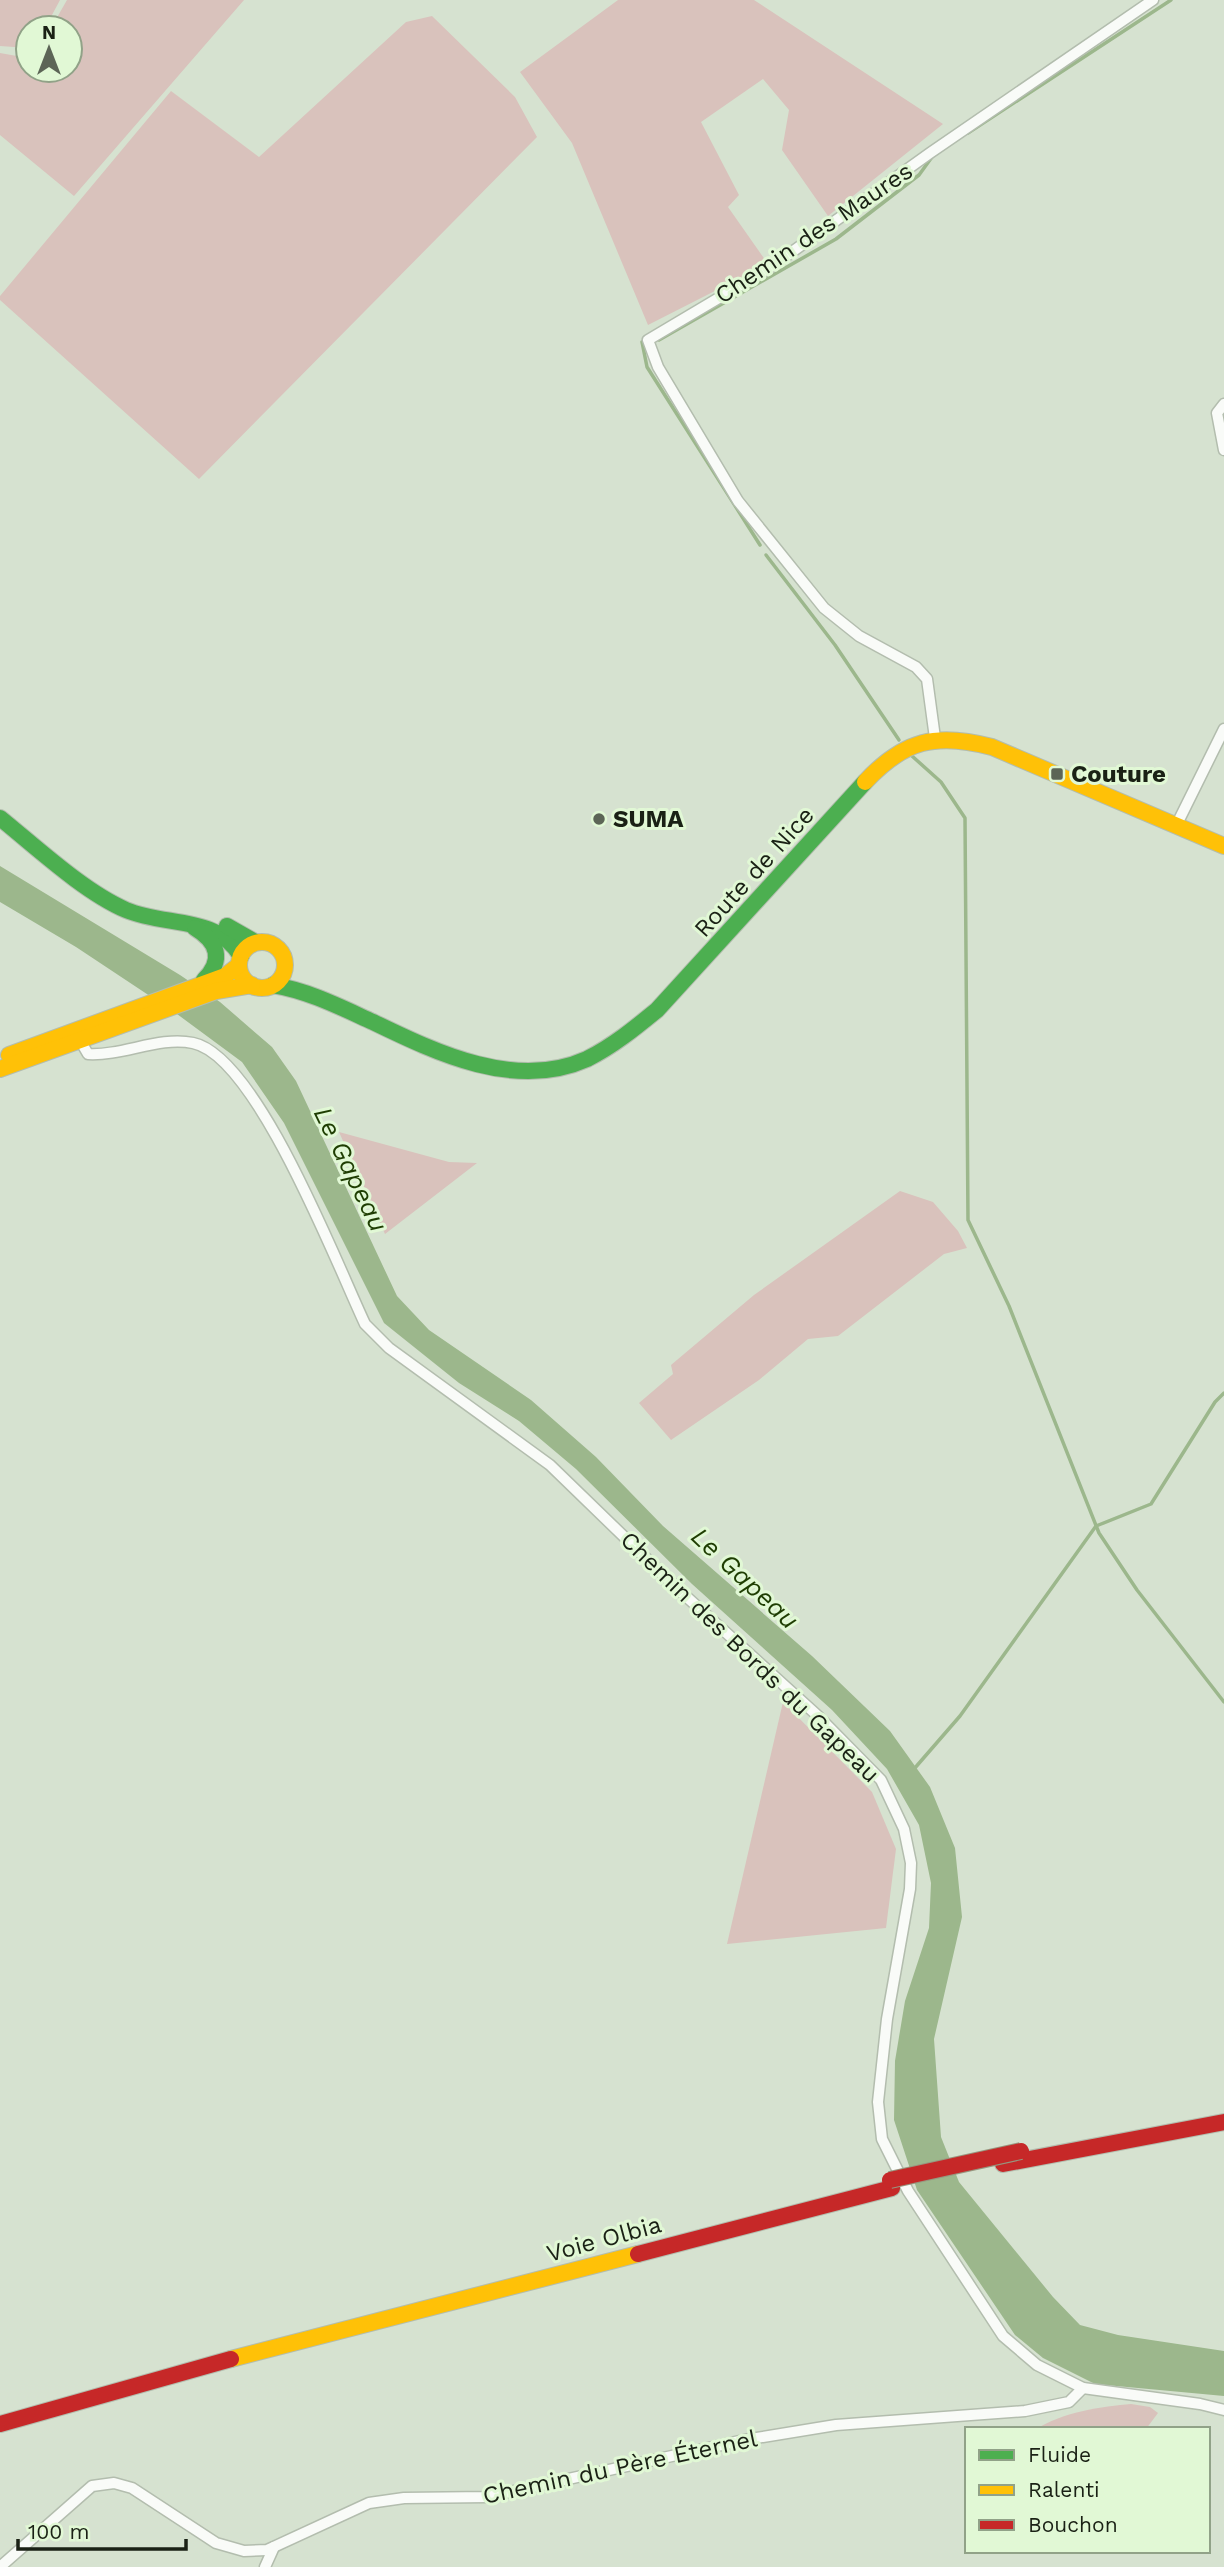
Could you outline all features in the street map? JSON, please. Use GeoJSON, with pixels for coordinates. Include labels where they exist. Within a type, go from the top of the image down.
{"type":"FeatureCollection","features":[{"type":"Feature","properties":{"kind":"main road","name":"Route de Nice"},"geometry":{"type":"LineString","coordinates":[[321,996],[449,1057],[489,1070],[532,1071],[576,1063],[619,1041],[657,1010],[886,759],[903,747],[935,738],[955,738],[992,747],[1224,846]]}},
{"type":"Feature","properties":{"kind":"main road"},"geometry":{"type":"LineString","coordinates":[[0,818],[95,891],[126,910],[227,936],[240,960],[243,977],[252,985]]}},
{"type":"Feature","properties":{"kind":"main road"},"geometry":{"type":"LineString","coordinates":[[95,891],[142,906],[219,922],[255,942],[274,945],[283,954],[286,965],[321,996]]}},
{"type":"Feature","properties":{"kind":"main road"},"geometry":{"type":"LineString","coordinates":[[190,926],[213,941],[219,954],[209,986]]}},
{"type":"Feature","properties":{"kind":"main road"},"geometry":{"type":"LineString","coordinates":[[0,1058],[209,986],[225,976],[255,942]]}},
{"type":"Feature","properties":{"kind":"main road"},"geometry":{"type":"LineString","coordinates":[[273,985],[282,977],[286,965]]}},
{"type":"Feature","properties":{"kind":"main road"},"geometry":{"type":"LineString","coordinates":[[209,986],[273,985],[321,996]]}},
{"type":"Feature","properties":{"kind":"main road"},"geometry":{"type":"LineString","coordinates":[[0,1069],[141,1011]]}},
{"type":"Feature","properties":{"kind":"main road","name":"Voie Olbia"},"geometry":{"type":"LineString","coordinates":[[0,2413],[431,2295],[891,2184],[1224,2113]]}},
{"type":"Feature","properties":{"kind":"main road","name":"Voie Olbia"},"geometry":{"type":"LineString","coordinates":[[1023,2155],[1224,2122]]}},
{"type":"Feature","properties":{"kind":"main road","name":"Voie Olbia"},"geometry":{"type":"LineString","coordinates":[[0,2424],[190,2370],[891,2184]]}},
{"type":"Feature","properties":{"kind":"street","name":"Chemin des Maures"},"geometry":{"type":"LineString","coordinates":[[935,738],[927,679],[916,667],[859,636],[824,608],[738,501],[658,367],[648,340],[771,267],[930,153],[1153,0]]}},
{"type":"Feature","properties":{"kind":"street"},"geometry":{"type":"LineString","coordinates":[[1224,404],[1217,414],[1224,450]]}},
{"type":"Feature","properties":{"kind":"street"},"geometry":{"type":"LineString","coordinates":[[1176,826],[1224,729]]}},
{"type":"Feature","properties":{"kind":"street","name":"Chemin des Bords du Gapeau"},"geometry":{"type":"LineString","coordinates":[[79,1037],[88,1054],[103,1055],[180,1041],[197,1044],[221,1059],[248,1091],[275,1132],[365,1324],[389,1348],[550,1465],[679,1590],[818,1716],[881,1780],[904,1829],[911,1863],[910,1889],[887,2019],[878,2102],[882,2139],[908,2191],[1003,2336],[1037,2365],[1083,2388],[1200,2404],[1224,2410]]}},
{"type":"Feature","properties":{"kind":"street","name":"Chemin du Père Éternel"},"geometry":{"type":"LineString","coordinates":[[0,2567],[92,2486],[114,2483],[132,2487],[216,2543],[244,2551],[274,2547],[369,2503],[404,2498],[486,2497],[744,2440],[836,2425],[1025,2410],[1069,2402],[1083,2388]]}},
{"type":"Feature","properties":{"kind":"street"},"geometry":{"type":"LineString","coordinates":[[265,2567],[274,2547]]}},
{"type":"Feature","properties":{"kind":"shaded area"},"geometry":{"type":"Polygon","coordinates":[[[0,0],[60,0],[52,14],[14,14],[14,47],[0,46],[0,0]]]}},
{"type":"Feature","properties":{"kind":"shaded area"},"geometry":{"type":"Polygon","coordinates":[[[67,0],[244,0],[74,196],[0,135],[0,53],[14,56],[14,84],[84,84],[84,14],[59,14],[67,0]]]}},
{"type":"Feature","properties":{"kind":"shaded area"},"geometry":{"type":"Polygon","coordinates":[[[618,0],[754,0],[943,124],[828,216],[782,150],[789,110],[763,79],[701,122],[739,195],[728,207],[768,264],[648,325],[572,143],[520,72],[618,0]]]}},
{"type":"Feature","properties":{"kind":"shaded area"},"geometry":{"type":"Polygon","coordinates":[[[432,16],[515,97],[537,137],[199,479],[0,300],[0,296],[171,91],[259,157],[406,22],[432,16]]]}},
{"type":"Feature","properties":{"kind":"shaded area"},"geometry":{"type":"Polygon","coordinates":[[[0,866],[180,975],[220,1002],[272,1047],[296,1081],[397,1296],[429,1330],[531,1400],[596,1457],[663,1526],[812,1656],[890,1731],[930,1787],[955,1848],[962,1917],[934,2039],[941,2137],[959,2182],[1053,2297],[1080,2325],[1118,2335],[1224,2351],[1224,2396],[1095,2384],[1043,2358],[1015,2335],[917,2190],[894,2120],[895,2061],[905,2001],[929,1928],[931,1883],[919,1825],[887,1769],[832,1710],[692,1584],[576,1469],[519,1421],[459,1383],[384,1323],[284,1123],[242,1062],[177,1014],[76,947],[0,902],[0,866]]]}},
{"type":"Feature","properties":{"kind":"shaded area"},"geometry":{"type":"Polygon","coordinates":[[[339,1132],[449,1162],[477,1163],[385,1234],[339,1132]]]}},
{"type":"Feature","properties":{"kind":"shaded area"},"geometry":{"type":"Polygon","coordinates":[[[900,1191],[933,1202],[958,1231],[967,1248],[944,1254],[838,1336],[808,1339],[759,1380],[671,1440],[639,1403],[673,1374],[671,1365],[754,1295],[900,1191]]]}},
{"type":"Feature","properties":{"kind":"shaded area"},"geometry":{"type":"Polygon","coordinates":[[[783,1702],[872,1792],[896,1849],[886,1928],[727,1944],[783,1702]]]}},
{"type":"Feature","properties":{"kind":"shaded area"},"geometry":{"type":"Polygon","coordinates":[[[1131,2404],[1150,2407],[1158,2413],[1148,2427],[1040,2427],[1069,2415],[1131,2404]]]}},
{"type":"Feature","properties":{"kind":"waterway"},"geometry":{"type":"LineString","coordinates":[[968,133],[1171,0]]}},
{"type":"Feature","properties":{"kind":"waterway"},"geometry":{"type":"LineString","coordinates":[[659,340],[836,239],[919,175],[932,157]]}},
{"type":"Feature","properties":{"kind":"waterway"},"geometry":{"type":"LineString","coordinates":[[642,342],[647,367],[760,545]]}},
{"type":"Feature","properties":{"kind":"waterway"},"geometry":{"type":"LineString","coordinates":[[766,555],[835,645],[899,740]]}},
{"type":"Feature","properties":{"kind":"waterway"},"geometry":{"type":"LineString","coordinates":[[912,756],[941,782],[965,818],[968,1220],[1009,1306],[1099,1533],[1137,1590],[1224,1702]]}},
{"type":"Feature","properties":{"kind":"waterway"},"geometry":{"type":"LineString","coordinates":[[914,1769],[960,1716],[1096,1526],[1151,1504],[1215,1402],[1224,1393]]}},
{"type":"Feature","properties":{"kind":"traffic: fast"},"geometry":{"type":"LineString","coordinates":[[273,985],[324,1000],[423,1045],[477,1064],[505,1070],[533,1071],[560,1068],[587,1059],[615,1043],[657,1010],[865,782]]}},
{"type":"Feature","properties":{"kind":"traffic: fast"},"geometry":{"type":"LineString","coordinates":[[0,818],[61,868],[110,902],[141,915],[204,928],[231,943],[241,956]]}},
{"type":"Feature","properties":{"kind":"traffic: fast"},"geometry":{"type":"LineString","coordinates":[[227,926],[255,942]]}},
{"type":"Feature","properties":{"kind":"traffic: fast"},"geometry":{"type":"LineString","coordinates":[[195,928],[209,939],[216,952],[214,965],[204,980]]}},
{"type":"Feature","properties":{"kind":"traffic: slow"},"geometry":{"type":"LineString","coordinates":[[865,782],[893,757],[922,743],[937,740],[972,742],[992,747],[1224,846]]}},
{"type":"Feature","properties":{"kind":"traffic: slow"},"geometry":{"type":"LineString","coordinates":[[262,942],[278,949],[285,965],[278,981],[262,988],[246,981],[239,965],[246,949],[262,942]]}},
{"type":"Feature","properties":{"kind":"traffic: slow"},"geometry":{"type":"LineString","coordinates":[[9,1055],[225,976],[239,965]]}},
{"type":"Feature","properties":{"kind":"traffic: slow"},"geometry":{"type":"LineString","coordinates":[[0,1069],[216,991],[252,985]]}},
{"type":"Feature","properties":{"kind":"traffic: slow"},"geometry":{"type":"LineString","coordinates":[[231,2359],[638,2254]]}},
{"type":"Feature","properties":{"kind":"traffic: jam"},"geometry":{"type":"LineString","coordinates":[[1003,2164],[1224,2122]]}},
{"type":"Feature","properties":{"kind":"traffic: jam"},"geometry":{"type":"LineString","coordinates":[[890,2180],[1021,2151]]}},
{"type":"Feature","properties":{"kind":"traffic: jam"},"geometry":{"type":"LineString","coordinates":[[638,2254],[892,2188]]}},
{"type":"Feature","properties":{"kind":"traffic: jam"},"geometry":{"type":"LineString","coordinates":[[0,2424],[231,2359]]}},
{"type":"Feature","properties":{"kind":"place","name":"Couture"},"geometry":{"type":"Point","coordinates":[1057,774]}},
{"type":"Feature","properties":{"kind":"place","name":"SUMA"},"geometry":{"type":"Point","coordinates":[599,819]}},
{"type":"Feature","properties":{"kind":"water label","name":"Le Gapeau"},"geometry":{"type":"Point","coordinates":[351,1169]}},
{"type":"Feature","properties":{"kind":"water label","name":"Le Gapeau"},"geometry":{"type":"Point","coordinates":[745,1578]}}]}
